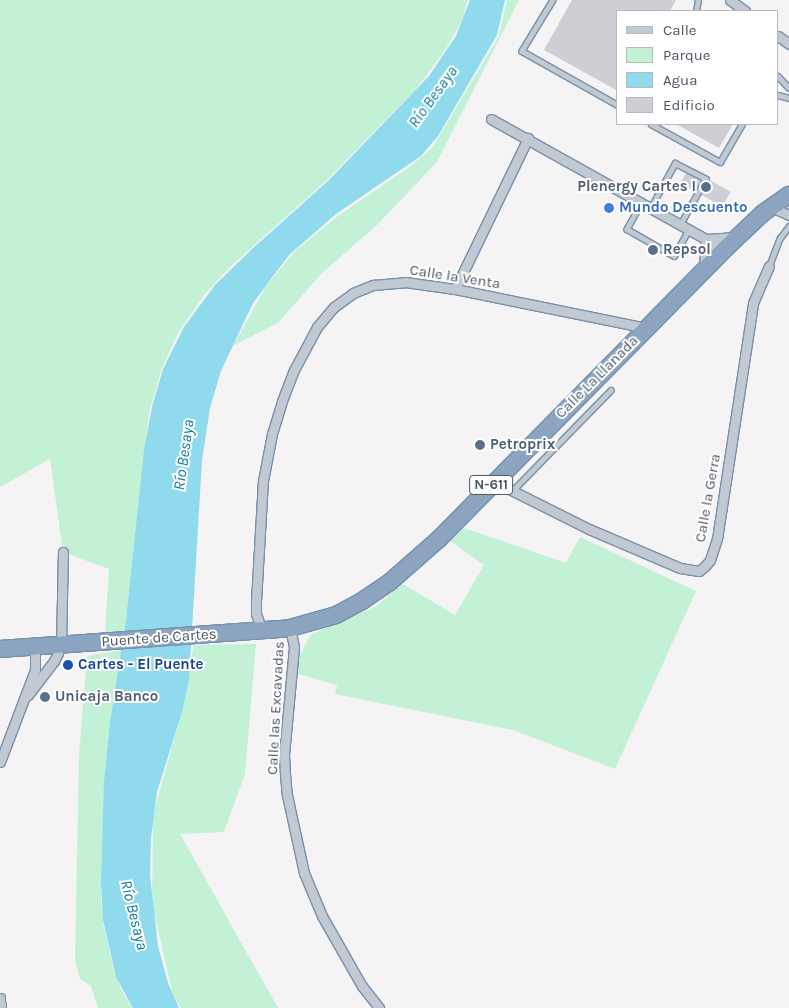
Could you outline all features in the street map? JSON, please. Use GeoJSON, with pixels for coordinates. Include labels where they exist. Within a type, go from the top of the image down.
{"type":"FeatureCollection","features":[{"type":"Feature","properties":{"kind":"highway","name":"Calle La Llanada"},"geometry":{"type":"LineString","coordinates":[[255,631],[290,628],[336,615],[376,592],[438,539],[732,242],[771,207],[789,198]]}},
{"type":"Feature","properties":{"kind":"highway","name":"Puente de Cartes"},"geometry":{"type":"LineString","coordinates":[[63,645],[255,631]]}},
{"type":"Feature","properties":{"kind":"highway","name":"N-611"},"geometry":{"type":"LineString","coordinates":[[0,649],[63,645]]}},
{"type":"Feature","properties":{"kind":"street"},"geometry":{"type":"LineString","coordinates":[[730,0],[744,10]]}},
{"type":"Feature","properties":{"kind":"street"},"geometry":{"type":"LineString","coordinates":[[491,119],[685,226],[706,239],[716,248],[732,242]]}},
{"type":"Feature","properties":{"kind":"street"},"geometry":{"type":"LineString","coordinates":[[455,289],[528,138]]}},
{"type":"Feature","properties":{"kind":"street"},"geometry":{"type":"LineString","coordinates":[[771,207],[789,215]]}},
{"type":"Feature","properties":{"kind":"street"},"geometry":{"type":"LineString","coordinates":[[706,239],[732,242]]}},
{"type":"Feature","properties":{"kind":"street"},"geometry":{"type":"LineString","coordinates":[[704,270],[706,239]]}},
{"type":"Feature","properties":{"kind":"street","name":"Calle la Gerra"},"geometry":{"type":"LineString","coordinates":[[495,482],[590,529],[680,568],[698,570],[705,566],[710,560],[716,539],[753,303],[769,266]]}},
{"type":"Feature","properties":{"kind":"street","name":"Calle la Venta"},"geometry":{"type":"LineString","coordinates":[[255,631],[263,481],[272,434],[282,400],[294,370],[317,328],[334,307],[353,293],[373,285],[405,282],[455,289],[646,328]]}},
{"type":"Feature","properties":{"kind":"street"},"geometry":{"type":"LineString","coordinates":[[26,697],[54,661],[63,645],[63,552]]}},
{"type":"Feature","properties":{"kind":"street","name":"Calle las Excavadas"},"geometry":{"type":"LineString","coordinates":[[290,628],[294,656],[284,755],[285,774],[289,803],[304,873],[311,894],[326,924],[362,986],[380,1008]]}},
{"type":"Feature","properties":{"kind":"street"},"geometry":{"type":"LineString","coordinates":[[0,762],[26,697],[35,667],[35,646]]}},
{"type":"Feature","properties":{"kind":"street"},"geometry":{"type":"LineString","coordinates":[[0,998],[1,1008]]}},
{"type":"Feature","properties":{"kind":"lane"},"geometry":{"type":"LineString","coordinates":[[553,0],[522,51],[616,104]]}},
{"type":"Feature","properties":{"kind":"lane"},"geometry":{"type":"LineString","coordinates":[[779,77],[789,88]]}},
{"type":"Feature","properties":{"kind":"lane"},"geometry":{"type":"LineString","coordinates":[[653,125],[720,162],[741,125]]}},
{"type":"Feature","properties":{"kind":"lane"},"geometry":{"type":"LineString","coordinates":[[642,202],[627,229],[674,256],[706,179],[676,163],[651,207]]}},
{"type":"Feature","properties":{"kind":"lane"},"geometry":{"type":"LineString","coordinates":[[769,266],[780,238],[789,226]]}},
{"type":"Feature","properties":{"kind":"lane"},"geometry":{"type":"LineString","coordinates":[[512,491],[610,390]]}},
{"type":"Feature","properties":{"kind":"green space"},"geometry":{"type":"Polygon","coordinates":[[[0,0],[468,0],[462,20],[446,49],[416,89],[328,179],[229,268],[204,295],[178,333],[162,368],[149,413],[124,634],[105,634],[109,569],[63,552],[50,459],[0,487],[0,0]]]}},
{"type":"Feature","properties":{"kind":"green space"},"geometry":{"type":"Polygon","coordinates":[[[507,0],[519,0],[437,162],[377,225],[321,274],[279,322],[233,346],[266,286],[295,251],[338,216],[412,165],[432,148],[499,36],[507,0]]]}},
{"type":"Feature","properties":{"kind":"green space"},"geometry":{"type":"Polygon","coordinates":[[[464,528],[566,563],[580,537],[696,591],[615,769],[513,730],[335,694],[337,685],[298,674],[298,659],[310,635],[375,607],[403,584],[455,615],[484,565],[450,541],[464,528]]]}},
{"type":"Feature","properties":{"kind":"green space"},"geometry":{"type":"Polygon","coordinates":[[[256,644],[245,774],[224,832],[180,834],[278,1008],[181,1008],[173,995],[152,904],[153,815],[177,729],[194,645],[256,644]]]}},
{"type":"Feature","properties":{"kind":"green space"},"geometry":{"type":"Polygon","coordinates":[[[122,650],[110,722],[105,773],[101,899],[104,927],[114,971],[121,989],[133,1008],[98,1008],[91,986],[80,979],[75,961],[79,755],[87,656],[122,650]]]}},
{"type":"Feature","properties":{"kind":"water","name":"Río Besaya"},"geometry":{"type":"Polygon","coordinates":[[[470,0],[505,0],[497,35],[438,136],[421,156],[336,214],[289,255],[253,303],[221,371],[210,408],[202,460],[189,680],[182,712],[157,792],[151,838],[150,875],[158,946],[168,983],[179,1008],[133,1008],[116,977],[103,920],[101,885],[104,781],[110,722],[126,619],[144,450],[152,407],[163,369],[184,327],[215,285],[329,180],[429,76],[456,36],[470,0]]]}},
{"type":"Feature","properties":{"kind":"building"},"geometry":{"type":"Polygon","coordinates":[[[572,0],[676,0],[671,10],[616,10],[616,90],[544,50],[572,0]]]}},
{"type":"Feature","properties":{"kind":"building"},"geometry":{"type":"Polygon","coordinates":[[[678,125],[732,125],[719,148],[678,125]]]}},
{"type":"Feature","properties":{"kind":"building","name":"Plenergy Cartes I"},"geometry":{"type":"Polygon","coordinates":[[[689,168],[731,192],[722,207],[680,183],[689,168]]]}},
{"type":"Feature","properties":{"kind":"place","name":"Plenergy Cartes I"},"geometry":{"type":"Point","coordinates":[706,187]}},
{"type":"Feature","properties":{"kind":"place","name":"Mundo Descuento"},"geometry":{"type":"Point","coordinates":[609,208]}},
{"type":"Feature","properties":{"kind":"place","name":"Repsol"},"geometry":{"type":"Point","coordinates":[653,250]}},
{"type":"Feature","properties":{"kind":"place","name":"Petroprix"},"geometry":{"type":"Point","coordinates":[480,445]}},
{"type":"Feature","properties":{"kind":"place","name":"Cartes - El Puente"},"geometry":{"type":"Point","coordinates":[68,665]}},
{"type":"Feature","properties":{"kind":"place","name":"Unicaja Banco"},"geometry":{"type":"Point","coordinates":[45,697]}}]}
